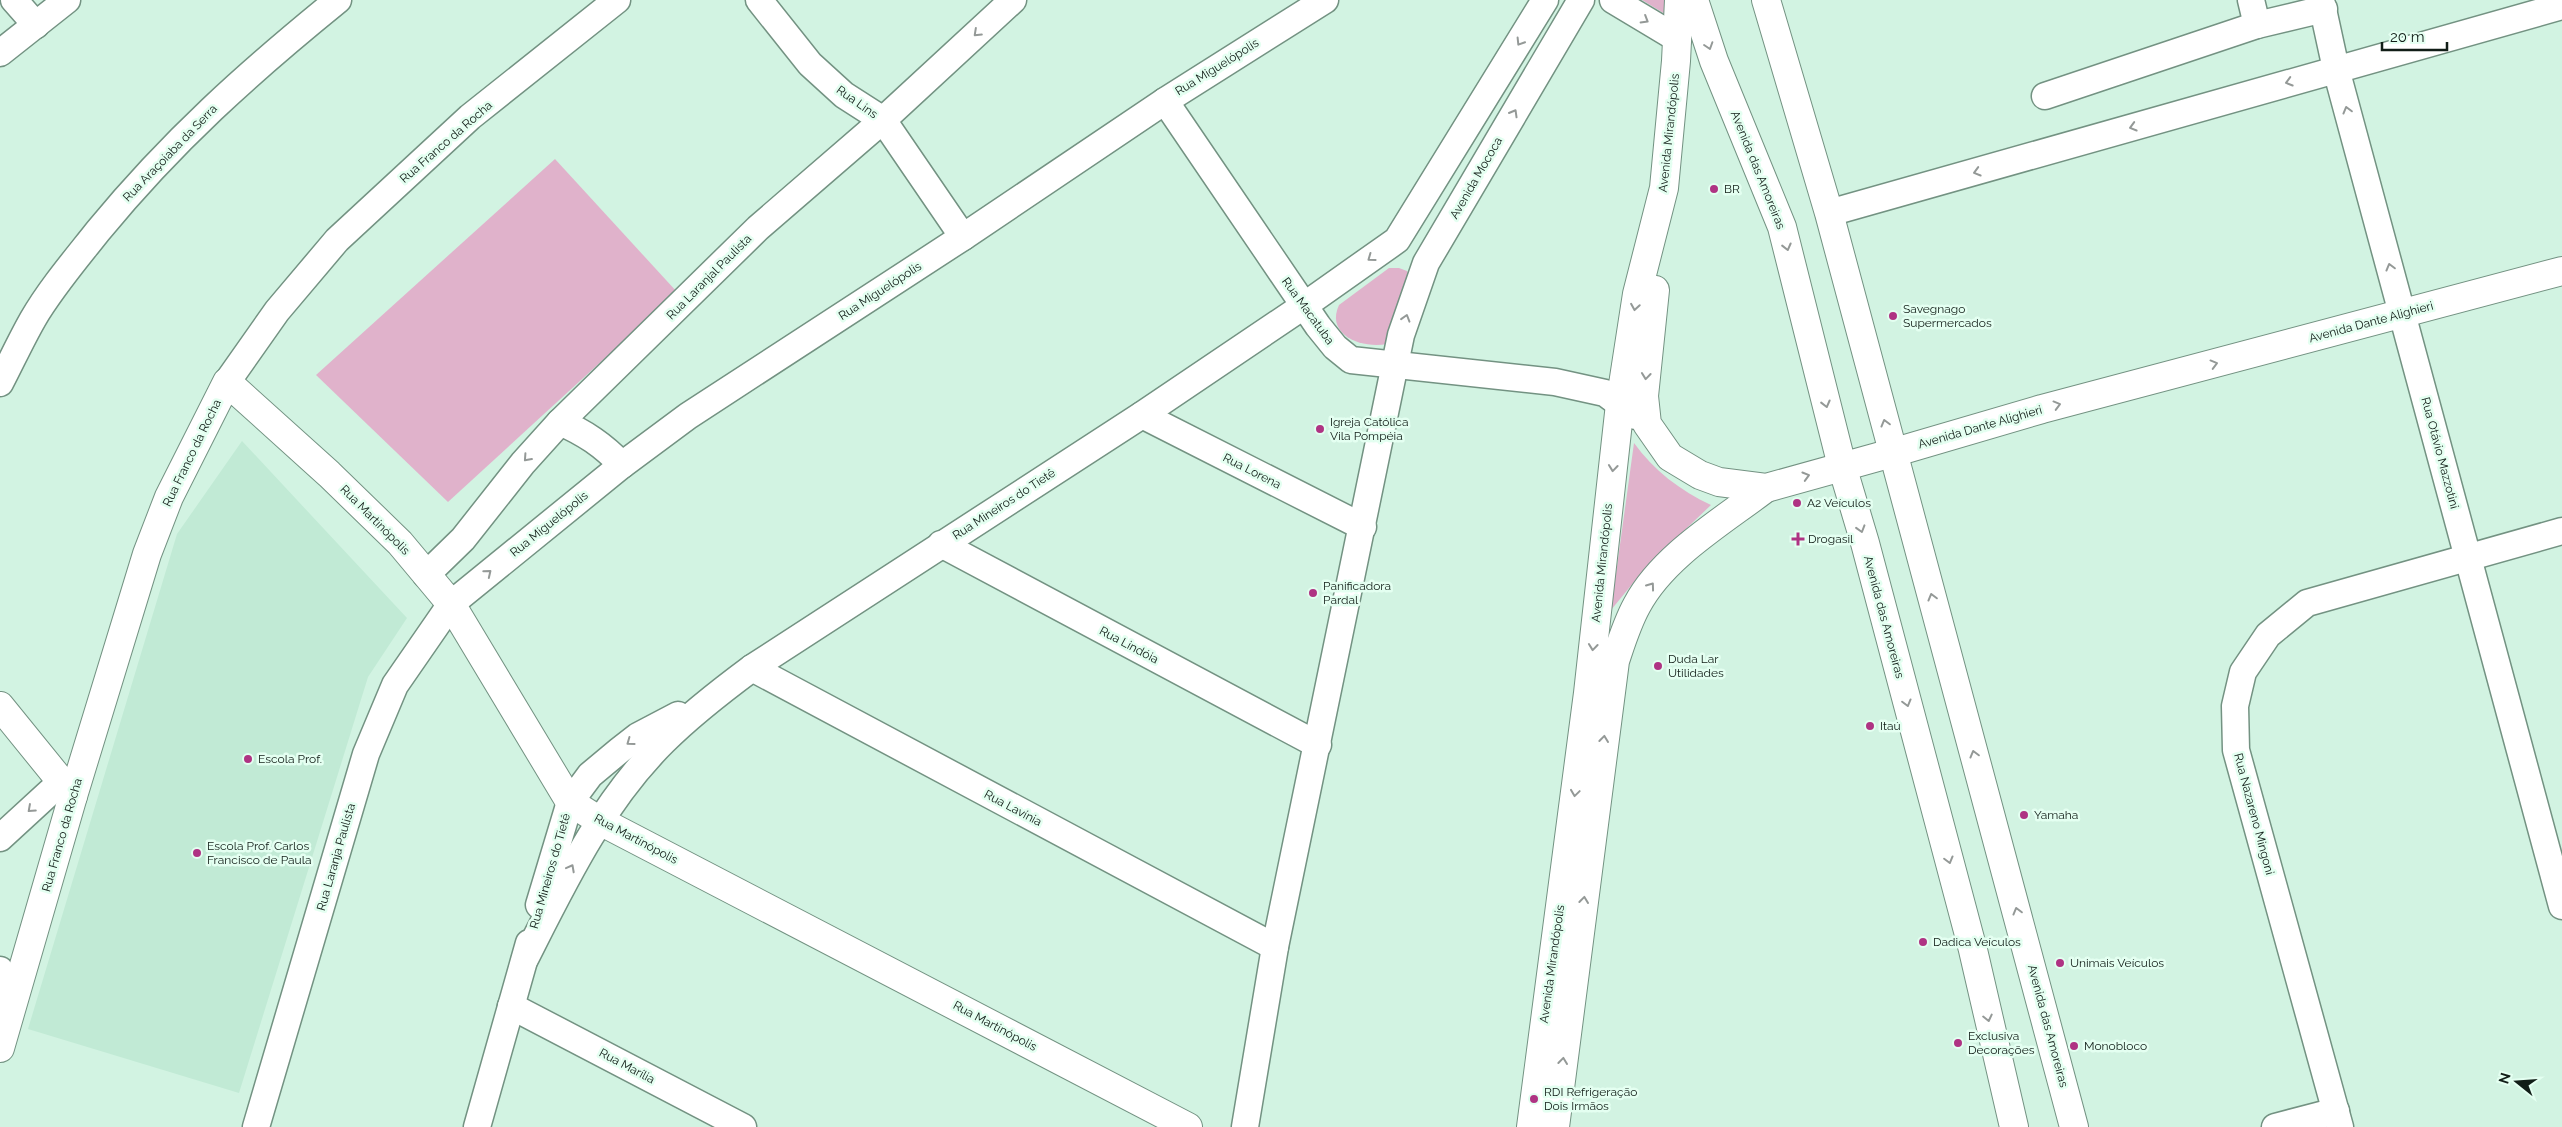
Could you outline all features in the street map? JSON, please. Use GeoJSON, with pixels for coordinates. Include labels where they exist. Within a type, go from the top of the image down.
{"type":"FeatureCollection","features":[{"type":"Feature","properties":{"kind":"main road","name":"Avenida Mirandópolis"},"geometry":{"type":"LineString","coordinates":[[1531,1127],[1588,693],[1620,404],[1637,294],[1664,188],[1678,39],[1679,0]]}},
{"type":"Feature","properties":{"kind":"main road","name":"Avenida das Amoreiras"},"geometry":{"type":"LineString","coordinates":[[1694,0],[1714,61],[1782,227],[1842,466],[1865,543],[1973,950],[2014,1127]]}},
{"type":"Feature","properties":{"kind":"main road","name":"Avenida das Amoreiras"},"geometry":{"type":"LineString","coordinates":[[1766,0],[1829,213],[2074,1127]]}},
{"type":"Feature","properties":{"kind":"main road","name":"Avenida Dante Alighieri"},"geometry":{"type":"LineString","coordinates":[[1664,188],[1644,396],[1647,424],[1670,457],[1700,475],[1719,482],[1766,488],[2042,409],[2562,271]]}},
{"type":"Feature","properties":{"kind":"main road","name":"Rua Martinópolis"},"geometry":{"type":"LineString","coordinates":[[227,382],[400,543],[450,604],[570,802],[600,821],[1188,1127]]}},
{"type":"Feature","properties":{"kind":"main road","name":"Rua Franco da Rocha"},"geometry":{"type":"LineString","coordinates":[[0,1048],[67,788],[147,554],[169,497],[227,382]]}},
{"type":"Feature","properties":{"kind":"main road","name":"Avenida Mirandópolis"},"geometry":{"type":"LineString","coordinates":[[1555,1127],[1614,662],[1637,604],[1655,579],[1687,548],[1766,488]]}},
{"type":"Feature","properties":{"kind":"main road"},"geometry":{"type":"LineString","coordinates":[[0,706],[67,788]]}},
{"type":"Feature","properties":{"kind":"street"},"geometry":{"type":"LineString","coordinates":[[14,0],[36,24]]}},
{"type":"Feature","properties":{"kind":"street"},"geometry":{"type":"LineString","coordinates":[[0,53],[67,0]]}},
{"type":"Feature","properties":{"kind":"street","name":"Rua Araçoiaba da Serra"},"geometry":{"type":"LineString","coordinates":[[0,383],[34,318],[76,258],[141,179],[204,114],[260,64],[338,0]]}},
{"type":"Feature","properties":{"kind":"street","name":"Rua Lins"},"geometry":{"type":"LineString","coordinates":[[759,0],[810,64],[844,95],[883,120],[963,237]]}},
{"type":"Feature","properties":{"kind":"street","name":"Rua Laranjal Paulista"},"geometry":{"type":"LineString","coordinates":[[426,575],[463,539],[523,463],[560,422],[758,228],[883,120],[1013,0]]}},
{"type":"Feature","properties":{"kind":"street","name":"Rua Miguelópolis"},"geometry":{"type":"LineString","coordinates":[[450,604],[622,465],[688,416],[963,237],[1164,101],[1325,0]]}},
{"type":"Feature","properties":{"kind":"street"},"geometry":{"type":"LineString","coordinates":[[1305,305],[1397,240],[1546,0]]}},
{"type":"Feature","properties":{"kind":"street","name":"Avenida Mococa"},"geometry":{"type":"LineString","coordinates":[[1245,1127],[1275,947],[1318,745],[1394,366],[1406,317],[1426,263],[1580,0]]}},
{"type":"Feature","properties":{"kind":"street"},"geometry":{"type":"LineString","coordinates":[[1613,0],[1678,39]]}},
{"type":"Feature","properties":{"kind":"street"},"geometry":{"type":"LineString","coordinates":[[2251,0],[2257,25]]}},
{"type":"Feature","properties":{"kind":"street","name":"Rua Franco da Rocha"},"geometry":{"type":"LineString","coordinates":[[227,382],[277,311],[336,240],[470,118],[604,4]]}},
{"type":"Feature","properties":{"kind":"street"},"geometry":{"type":"LineString","coordinates":[[2045,96],[2322,4]]}},
{"type":"Feature","properties":{"kind":"street","name":"Rua Otávio Mazzotini"},"geometry":{"type":"LineString","coordinates":[[2322,4],[2336,69],[2562,906]]}},
{"type":"Feature","properties":{"kind":"street"},"geometry":{"type":"LineString","coordinates":[[1829,213],[2562,6]]}},
{"type":"Feature","properties":{"kind":"street","name":"Rua Macatuba"},"geometry":{"type":"LineString","coordinates":[[1164,101],[1335,347],[1351,360],[1555,382],[1605,393],[1647,424]]}},
{"type":"Feature","properties":{"kind":"street"},"geometry":{"type":"LineString","coordinates":[[1397,240],[1426,263]]}},
{"type":"Feature","properties":{"kind":"street","name":"Rua Mineiros do Tietê"},"geometry":{"type":"LineString","coordinates":[[525,958],[574,863],[600,821],[633,775],[663,741],[704,703],[752,668],[1142,415],[1305,305]]}},
{"type":"Feature","properties":{"kind":"street","name":"Rua Lorena"},"geometry":{"type":"LineString","coordinates":[[1142,415],[1362,527]]}},
{"type":"Feature","properties":{"kind":"street"},"geometry":{"type":"LineString","coordinates":[[560,422],[586,434],[601,444],[622,465]]}},
{"type":"Feature","properties":{"kind":"street","name":"Rua Nazareno Mingoni"},"geometry":{"type":"LineString","coordinates":[[2338,1119],[2236,750],[2235,706],[2243,672],[2268,634],[2307,603],[2468,556],[2562,532]]}},
{"type":"Feature","properties":{"kind":"street","name":"Rua Lindóia"},"geometry":{"type":"LineString","coordinates":[[941,544],[1318,745]]}},
{"type":"Feature","properties":{"kind":"street","name":"Rua Laranja Paulista"},"geometry":{"type":"LineString","coordinates":[[256,1127],[366,754],[395,685],[450,604]]}},
{"type":"Feature","properties":{"kind":"street","name":"Rua Lavínia"},"geometry":{"type":"LineString","coordinates":[[752,668],[1275,947]]}},
{"type":"Feature","properties":{"kind":"street","name":"Rua Mineiros do Tietê"},"geometry":{"type":"LineString","coordinates":[[477,1127],[570,802],[590,775],[620,750],[653,728],[704,703]]}},
{"type":"Feature","properties":{"kind":"street"},"geometry":{"type":"LineString","coordinates":[[0,838],[67,788]]}},
{"type":"Feature","properties":{"kind":"street"},"geometry":{"type":"LineString","coordinates":[[0,970],[14,999]]}},
{"type":"Feature","properties":{"kind":"street","name":"Rua Marília"},"geometry":{"type":"LineString","coordinates":[[511,1006],[743,1127]]}},
{"type":"Feature","properties":{"kind":"street"},"geometry":{"type":"LineString","coordinates":[[2275,1127],[2338,1119]]}},
{"type":"Feature","properties":{"kind":"shaded area"},"geometry":{"type":"Polygon","coordinates":[[[1642,0],[1673,0],[1670,17],[1642,0]]]}},
{"type":"Feature","properties":{"kind":"shaded area"},"geometry":{"type":"Polygon","coordinates":[[[555,159],[677,292],[448,502],[316,375],[555,159]]]}},
{"type":"Feature","properties":{"kind":"shaded area"},"geometry":{"type":"Polygon","coordinates":[[[1389,268],[1399,268],[1407,271],[1411,280],[1387,344],[1367,344],[1348,338],[1341,332],[1337,324],[1336,315],[1339,305],[1389,268]]]}},
{"type":"Feature","properties":{"kind":"shaded area","name":"Escola Prof. Carlos Francisco de Paula"},"geometry":{"type":"Polygon","coordinates":[[[242,441],[407,618],[368,677],[239,1093],[28,1029],[177,534],[242,441]]]}},
{"type":"Feature","properties":{"kind":"shaded area"},"geometry":{"type":"Polygon","coordinates":[[[1634,443],[1668,479],[1711,505],[1647,566],[1611,610],[1634,443]]]}},
{"type":"Feature","properties":{"kind":"place","name":"BR"},"geometry":{"type":"Point","coordinates":[1714,189]}},
{"type":"Feature","properties":{"kind":"place","name":"Savegnago Supermercados"},"geometry":{"type":"Point","coordinates":[1893,316]}},
{"type":"Feature","properties":{"kind":"place","name":"Igreja Católica Vila Pompéia"},"geometry":{"type":"Point","coordinates":[1320,429]}},
{"type":"Feature","properties":{"kind":"place","name":"A2 Veículos"},"geometry":{"type":"Point","coordinates":[1797,503]}},
{"type":"Feature","properties":{"kind":"place","name":"Drogasil"},"geometry":{"type":"Point","coordinates":[1798,539]}},
{"type":"Feature","properties":{"kind":"place","name":"Panificadora Pardal"},"geometry":{"type":"Point","coordinates":[1313,593]}},
{"type":"Feature","properties":{"kind":"place","name":"Duda Lar Utilidades"},"geometry":{"type":"Point","coordinates":[1658,666]}},
{"type":"Feature","properties":{"kind":"place","name":"Itaú"},"geometry":{"type":"Point","coordinates":[1870,726]}},
{"type":"Feature","properties":{"kind":"place","name":"Escola Prof."},"geometry":{"type":"Point","coordinates":[248,759]}},
{"type":"Feature","properties":{"kind":"place","name":"Yamaha"},"geometry":{"type":"Point","coordinates":[2024,815]}},
{"type":"Feature","properties":{"kind":"place","name":"Escola Prof. Carlos Francisco de Paula"},"geometry":{"type":"Point","coordinates":[197,853]}},
{"type":"Feature","properties":{"kind":"place","name":"Dadica Veículos"},"geometry":{"type":"Point","coordinates":[1923,942]}},
{"type":"Feature","properties":{"kind":"place","name":"Unimais Veículos"},"geometry":{"type":"Point","coordinates":[2060,963]}},
{"type":"Feature","properties":{"kind":"place","name":"Exclusiva Decorações"},"geometry":{"type":"Point","coordinates":[1958,1043]}},
{"type":"Feature","properties":{"kind":"place","name":"Monobloco"},"geometry":{"type":"Point","coordinates":[2074,1046]}},
{"type":"Feature","properties":{"kind":"place","name":"RDI Refrigeração Dois Irmãos"},"geometry":{"type":"Point","coordinates":[1534,1099]}}]}
